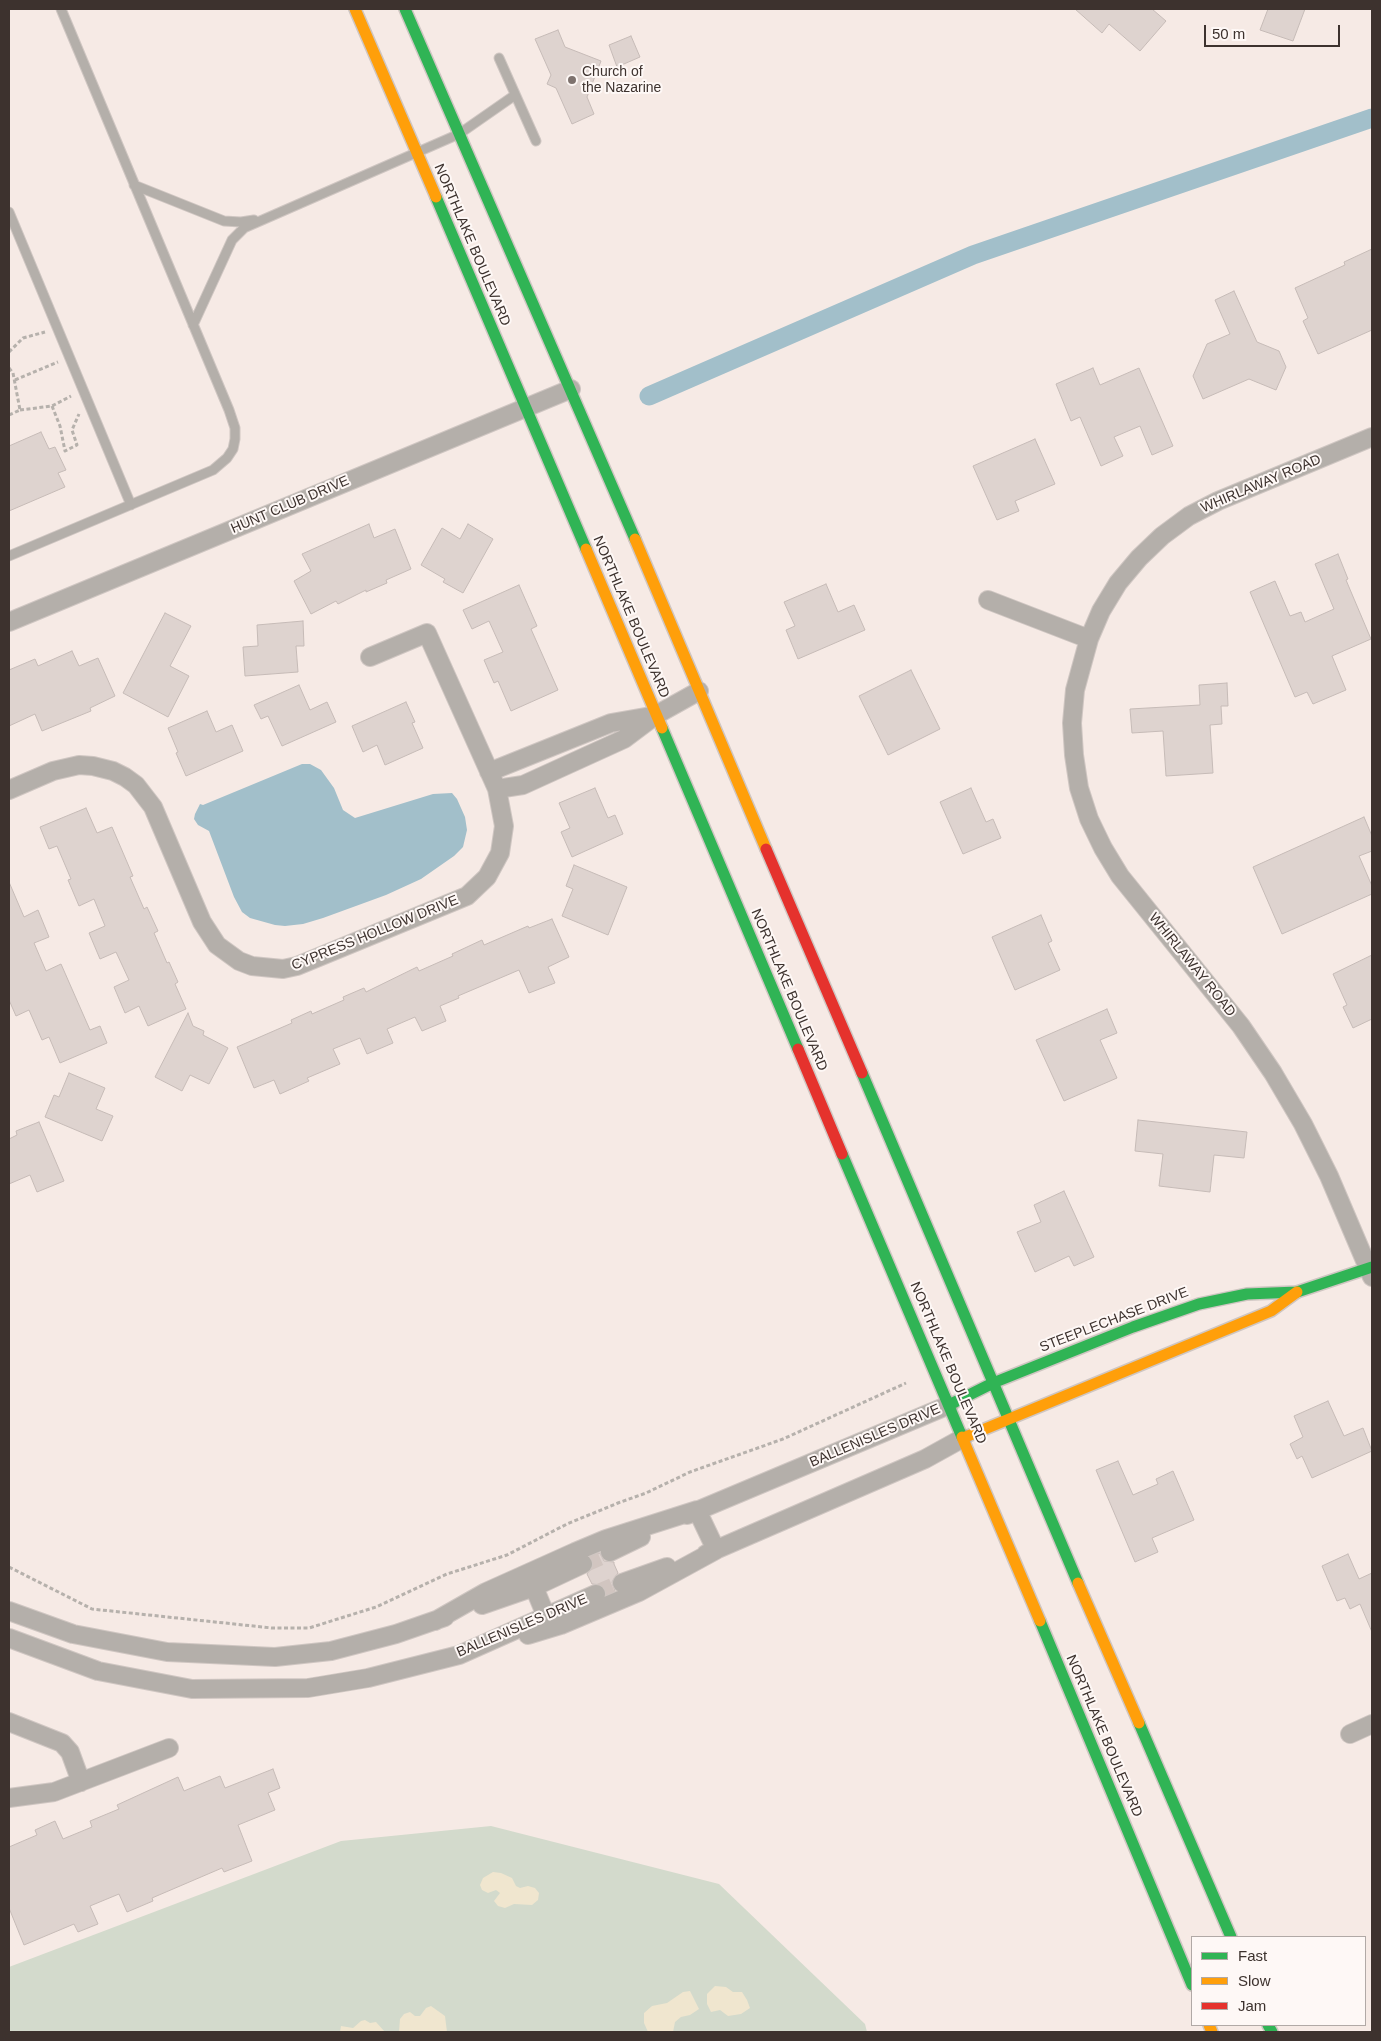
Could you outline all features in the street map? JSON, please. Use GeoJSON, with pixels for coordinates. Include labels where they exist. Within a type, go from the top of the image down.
{"type":"FeatureCollection","features":[{"type":"Feature","properties":{"kind":"main road","name":"NORTHLAKE BOULEVARD"},"geometry":{"type":"LineString","coordinates":[[355,9],[526,407],[963,1438],[1191,1983]]}},
{"type":"Feature","properties":{"kind":"main road"},"geometry":{"type":"LineString","coordinates":[[405,9],[571,389],[993,1383],[1231,1936]]}},
{"type":"Feature","properties":{"kind":"main road","name":"STEEPLECHASE DRIVE"},"geometry":{"type":"LineString","coordinates":[[949,1405],[993,1383],[1133,1326],[1200,1304],[1247,1294],[1298,1292],[1371,1271]]}},
{"type":"Feature","properties":{"kind":"main road","name":"STEEPLECHASE DRIVE"},"geometry":{"type":"LineString","coordinates":[[963,1438],[1262,1314],[1298,1292]]}},
{"type":"Feature","properties":{"kind":"street","name":"HUNT CLUB DRIVE"},"geometry":{"type":"LineString","coordinates":[[9,622],[571,389]]}},
{"type":"Feature","properties":{"kind":"street","name":"WHIRLAWAY ROAD"},"geometry":{"type":"LineString","coordinates":[[1371,1271],[1303,1124],[1274,1074],[1240,1026],[1120,876],[1103,848],[1089,819],[1079,788],[1072,723],[1075,690],[1088,639],[1101,612],[1118,584],[1139,558],[1162,536],[1189,516],[1218,500],[1372,437]]}},
{"type":"Feature","properties":{"kind":"street"},"geometry":{"type":"LineString","coordinates":[[988,600],[1088,639]]}},
{"type":"Feature","properties":{"kind":"street","name":"CYPRESS HOLLOW DRIVE"},"geometry":{"type":"LineString","coordinates":[[9,790],[52,771],[79,765],[113,771],[125,777],[145,796],[153,807],[202,922],[217,945],[239,961],[252,966],[265,969],[283,969],[297,966],[455,902],[478,887],[495,866],[503,840],[502,812],[496,790],[427,633],[370,657]]}},
{"type":"Feature","properties":{"kind":"street"},"geometry":{"type":"LineString","coordinates":[[496,790],[523,785],[624,739],[656,715],[699,691]]}},
{"type":"Feature","properties":{"kind":"street"},"geometry":{"type":"LineString","coordinates":[[489,772],[611,723],[656,715]]}},
{"type":"Feature","properties":{"kind":"street","name":"BALLENISLES DRIVE"},"geometry":{"type":"LineString","coordinates":[[610,1552],[697,1510],[949,1405]]}},
{"type":"Feature","properties":{"kind":"street"},"geometry":{"type":"LineString","coordinates":[[622,1583],[716,1550],[925,1459],[963,1438]]}},
{"type":"Feature","properties":{"kind":"street"},"geometry":{"type":"LineString","coordinates":[[435,1621],[486,1592],[575,1552],[697,1510],[716,1550]]}},
{"type":"Feature","properties":{"kind":"street"},"geometry":{"type":"LineString","coordinates":[[459,1655],[561,1625],[639,1592],[716,1550]]}},
{"type":"Feature","properties":{"kind":"street"},"geometry":{"type":"LineString","coordinates":[[9,1611],[73,1634],[167,1652],[276,1658],[331,1651],[396,1634],[534,1587],[583,1564]]}},
{"type":"Feature","properties":{"kind":"street"},"geometry":{"type":"LineString","coordinates":[[534,1587],[546,1616]]}},
{"type":"Feature","properties":{"kind":"street","name":"BALLENISLES DRIVE"},"geometry":{"type":"LineString","coordinates":[[9,1638],[98,1671],[192,1689],[308,1688],[368,1678],[459,1655],[596,1594]]}},
{"type":"Feature","properties":{"kind":"street"},"geometry":{"type":"LineString","coordinates":[[9,1722],[62,1742],[70,1752],[82,1782]]}},
{"type":"Feature","properties":{"kind":"street"},"geometry":{"type":"LineString","coordinates":[[1350,1734],[1372,1724]]}},
{"type":"Feature","properties":{"kind":"street"},"geometry":{"type":"LineString","coordinates":[[9,1798],[54,1792],[169,1748]]}},
{"type":"Feature","properties":{"kind":"lane"},"geometry":{"type":"LineString","coordinates":[[9,556],[213,470],[224,462],[233,449],[235,428],[61,9]]}},
{"type":"Feature","properties":{"kind":"lane"},"geometry":{"type":"LineString","coordinates":[[499,58],[536,141]]}},
{"type":"Feature","properties":{"kind":"lane"},"geometry":{"type":"LineString","coordinates":[[193,325],[232,240],[244,228],[459,134],[515,95]]}},
{"type":"Feature","properties":{"kind":"lane"},"geometry":{"type":"LineString","coordinates":[[134,185],[224,221],[241,222],[262,219]]}},
{"type":"Feature","properties":{"kind":"lane"},"geometry":{"type":"LineString","coordinates":[[9,212],[131,505]]}},
{"type":"Feature","properties":{"kind":"path"},"geometry":{"type":"LineString","coordinates":[[9,352],[23,338],[45,331],[48,339]]}},
{"type":"Feature","properties":{"kind":"path"},"geometry":{"type":"LineString","coordinates":[[55,354],[62,371]]}},
{"type":"Feature","properties":{"kind":"path"},"geometry":{"type":"LineString","coordinates":[[14,380],[58,362]]}},
{"type":"Feature","properties":{"kind":"path"},"geometry":{"type":"LineString","coordinates":[[9,368],[14,373],[20,410]]}},
{"type":"Feature","properties":{"kind":"path"},"geometry":{"type":"LineString","coordinates":[[69,387],[75,402]]}},
{"type":"Feature","properties":{"kind":"path"},"geometry":{"type":"LineString","coordinates":[[9,415],[20,410],[52,406],[72,396]]}},
{"type":"Feature","properties":{"kind":"path"},"geometry":{"type":"LineString","coordinates":[[52,406],[60,426],[65,451],[77,445],[72,430],[79,414],[77,408]]}},
{"type":"Feature","properties":{"kind":"path"},"geometry":{"type":"LineString","coordinates":[[9,1567],[92,1610],[272,1628],[309,1628],[376,1607],[447,1574],[507,1555],[576,1521],[646,1493],[690,1472],[783,1439],[906,1383]]}},
{"type":"Feature","properties":{"kind":"shaded area"},"geometry":{"type":"Polygon","coordinates":[[[491,1826],[719,1884],[865,2024],[867,2032],[9,2032],[9,1967],[341,1841],[491,1826]]]}},
{"type":"Feature","properties":{"kind":"sand"},"geometry":{"type":"Polygon","coordinates":[[[493,1872],[512,1878],[516,1886],[520,1888],[528,1886],[535,1888],[539,1893],[538,1900],[532,1905],[514,1904],[505,1908],[498,1906],[494,1901],[500,1893],[496,1890],[488,1893],[482,1890],[480,1885],[483,1878],[493,1872]]]}},
{"type":"Feature","properties":{"kind":"sand"},"geometry":{"type":"Polygon","coordinates":[[[715,1986],[726,1987],[733,1992],[742,1992],[750,2008],[741,2014],[728,2016],[720,2010],[711,2012],[707,2004],[707,1994],[715,1986]]]}},
{"type":"Feature","properties":{"kind":"sand"},"geometry":{"type":"Polygon","coordinates":[[[690,1991],[699,2009],[690,2015],[681,2017],[675,2022],[673,2032],[648,2032],[644,2023],[644,2013],[652,2006],[667,2003],[683,1992],[690,1991]]]}},
{"type":"Feature","properties":{"kind":"sand"},"geometry":{"type":"Polygon","coordinates":[[[431,2006],[445,2016],[447,2032],[399,2032],[400,2019],[404,2014],[410,2012],[415,2016],[420,2016],[426,2008],[431,2006]]]}},
{"type":"Feature","properties":{"kind":"sand"},"geometry":{"type":"Polygon","coordinates":[[[365,2020],[370,2023],[376,2022],[385,2032],[340,2032],[341,2026],[353,2028],[365,2020]]]}},
{"type":"Feature","properties":{"kind":"water"},"geometry":{"type":"Polygon","coordinates":[[[302,764],[310,764],[321,770],[334,788],[343,810],[355,818],[433,794],[452,793],[457,799],[465,817],[467,830],[463,847],[454,856],[421,879],[386,895],[323,918],[303,924],[285,926],[250,918],[242,912],[234,897],[209,831],[198,825],[194,819],[195,814],[200,804],[203,805],[302,764]]]}},
{"type":"Feature","properties":{"kind":"building"},"geometry":{"type":"Polygon","coordinates":[[[1075,9],[1152,9],[1166,21],[1140,51],[1109,24],[1102,33],[1075,9]]]}},
{"type":"Feature","properties":{"kind":"building"},"geometry":{"type":"Polygon","coordinates":[[[1268,9],[1305,9],[1293,41],[1260,30],[1268,9]]]}},
{"type":"Feature","properties":{"kind":"building","name":"Church of the Nazarine"},"geometry":{"type":"Polygon","coordinates":[[[558,30],[565,47],[601,61],[587,97],[594,114],[572,124],[556,88],[547,84],[551,75],[535,39],[558,30]]]}},
{"type":"Feature","properties":{"kind":"building"},"geometry":{"type":"Polygon","coordinates":[[[631,36],[640,57],[617,67],[609,45],[631,36]]]}},
{"type":"Feature","properties":{"kind":"building"},"geometry":{"type":"Polygon","coordinates":[[[1372,249],[1372,330],[1318,354],[1303,321],[1308,318],[1295,288],[1345,265],[1344,262],[1372,249]]]}},
{"type":"Feature","properties":{"kind":"building"},"geometry":{"type":"Polygon","coordinates":[[[1234,291],[1257,342],[1279,351],[1286,367],[1276,390],[1249,379],[1203,399],[1193,376],[1207,344],[1230,334],[1215,300],[1234,291]]]}},
{"type":"Feature","properties":{"kind":"building"},"geometry":{"type":"Polygon","coordinates":[[[1093,368],[1100,385],[1139,368],[1173,446],[1152,455],[1140,426],[1114,437],[1123,456],[1101,466],[1080,417],[1071,421],[1056,384],[1093,368]]]}},
{"type":"Feature","properties":{"kind":"building"},"geometry":{"type":"Polygon","coordinates":[[[41,432],[49,449],[55,447],[66,470],[58,473],[65,487],[9,511],[9,446],[41,432]]]}},
{"type":"Feature","properties":{"kind":"building"},"geometry":{"type":"Polygon","coordinates":[[[1035,439],[1055,484],[1015,501],[1019,511],[997,520],[973,466],[1035,439]]]}},
{"type":"Feature","properties":{"kind":"building"},"geometry":{"type":"Polygon","coordinates":[[[369,524],[374,538],[395,529],[411,569],[386,580],[387,583],[366,592],[366,590],[338,604],[336,601],[311,614],[294,581],[311,571],[302,554],[369,524]]]}},
{"type":"Feature","properties":{"kind":"building"},"geometry":{"type":"Polygon","coordinates":[[[468,524],[493,539],[463,593],[443,582],[445,579],[421,565],[442,528],[460,539],[468,524]]]}},
{"type":"Feature","properties":{"kind":"building"},"geometry":{"type":"Polygon","coordinates":[[[1338,554],[1348,579],[1346,580],[1371,639],[1332,656],[1346,690],[1313,704],[1307,692],[1295,697],[1250,592],[1275,581],[1290,616],[1301,612],[1305,622],[1334,609],[1315,564],[1338,554]]]}},
{"type":"Feature","properties":{"kind":"building"},"geometry":{"type":"Polygon","coordinates":[[[826,584],[838,612],[854,605],[865,630],[798,659],[786,630],[795,626],[784,602],[826,584]]]}},
{"type":"Feature","properties":{"kind":"building"},"geometry":{"type":"Polygon","coordinates":[[[519,585],[537,626],[531,629],[558,690],[511,711],[498,681],[494,683],[484,660],[503,652],[489,621],[472,629],[463,610],[519,585]]]}},
{"type":"Feature","properties":{"kind":"building"},"geometry":{"type":"Polygon","coordinates":[[[165,613],[191,626],[170,666],[189,676],[168,717],[123,693],[165,613]]]}},
{"type":"Feature","properties":{"kind":"building"},"geometry":{"type":"Polygon","coordinates":[[[303,621],[304,646],[296,646],[298,672],[245,676],[243,647],[258,646],[257,625],[303,621]]]}},
{"type":"Feature","properties":{"kind":"building"},"geometry":{"type":"Polygon","coordinates":[[[72,651],[79,666],[98,658],[115,696],[90,708],[91,711],[42,731],[35,714],[9,726],[9,670],[35,659],[38,666],[72,651]]]}},
{"type":"Feature","properties":{"kind":"building"},"geometry":{"type":"Polygon","coordinates":[[[911,670],[940,729],[888,755],[859,696],[911,670]]]}},
{"type":"Feature","properties":{"kind":"building"},"geometry":{"type":"Polygon","coordinates":[[[1227,683],[1228,706],[1221,706],[1222,724],[1210,725],[1213,773],[1166,776],[1163,731],[1132,733],[1130,709],[1200,705],[1199,685],[1227,683]]]}},
{"type":"Feature","properties":{"kind":"building"},"geometry":{"type":"Polygon","coordinates":[[[299,685],[310,710],[327,702],[336,722],[282,746],[268,716],[261,719],[254,705],[299,685]]]}},
{"type":"Feature","properties":{"kind":"building"},"geometry":{"type":"Polygon","coordinates":[[[406,702],[415,722],[412,723],[423,748],[385,765],[377,745],[363,752],[352,726],[406,702]]]}},
{"type":"Feature","properties":{"kind":"building"},"geometry":{"type":"Polygon","coordinates":[[[207,711],[216,732],[232,725],[243,751],[186,776],[168,728],[207,711]]]}},
{"type":"Feature","properties":{"kind":"building"},"geometry":{"type":"Polygon","coordinates":[[[595,788],[608,818],[615,815],[623,834],[572,857],[561,832],[570,828],[559,803],[595,788]]]}},
{"type":"Feature","properties":{"kind":"building"},"geometry":{"type":"Polygon","coordinates":[[[971,788],[986,822],[993,819],[1001,838],[963,854],[940,802],[971,788]]]}},
{"type":"Feature","properties":{"kind":"building"},"geometry":{"type":"Polygon","coordinates":[[[86,808],[97,833],[112,827],[133,876],[130,877],[144,909],[147,907],[158,931],[154,933],[167,963],[169,962],[178,982],[175,984],[186,1009],[148,1026],[139,1006],[125,1013],[114,987],[129,980],[116,952],[100,959],[89,933],[105,926],[94,899],[79,906],[68,880],[71,879],[57,846],[49,849],[40,827],[86,808]]]}},
{"type":"Feature","properties":{"kind":"building"},"geometry":{"type":"Polygon","coordinates":[[[1364,817],[1372,836],[1372,851],[1359,856],[1372,886],[1372,894],[1282,934],[1253,867],[1364,817]]]}},
{"type":"Feature","properties":{"kind":"building"},"geometry":{"type":"Polygon","coordinates":[[[574,865],[627,887],[608,935],[562,916],[573,889],[566,886],[574,865]]]}},
{"type":"Feature","properties":{"kind":"building"},"geometry":{"type":"Polygon","coordinates":[[[9,882],[24,917],[38,910],[49,937],[34,943],[46,971],[61,964],[90,1030],[100,1026],[107,1043],[60,1063],[49,1037],[42,1040],[29,1010],[16,1016],[9,1000],[9,882]]]}},
{"type":"Feature","properties":{"kind":"building"},"geometry":{"type":"Polygon","coordinates":[[[1041,915],[1052,941],[1048,943],[1060,970],[1015,990],[992,937],[1041,915]]]}},
{"type":"Feature","properties":{"kind":"building"},"geometry":{"type":"Polygon","coordinates":[[[552,919],[569,957],[548,967],[555,983],[529,993],[519,970],[458,996],[459,998],[440,1006],[446,1021],[422,1031],[415,1017],[387,1029],[393,1043],[367,1054],[360,1038],[333,1049],[340,1064],[307,1078],[309,1081],[280,1094],[274,1080],[254,1088],[237,1047],[292,1023],[291,1020],[311,1011],[312,1014],[344,1000],[343,997],[364,988],[366,992],[417,967],[419,971],[453,956],[452,954],[482,940],[484,945],[528,926],[529,928],[552,919]]]}},
{"type":"Feature","properties":{"kind":"building"},"geometry":{"type":"Polygon","coordinates":[[[1372,955],[1372,1019],[1353,1028],[1343,1007],[1347,1005],[1333,974],[1372,955]]]}},
{"type":"Feature","properties":{"kind":"building"},"geometry":{"type":"Polygon","coordinates":[[[1107,1009],[1117,1033],[1100,1040],[1117,1078],[1064,1101],[1036,1040],[1107,1009]]]}},
{"type":"Feature","properties":{"kind":"building"},"geometry":{"type":"Polygon","coordinates":[[[188,1013],[193,1026],[204,1031],[203,1035],[228,1048],[209,1084],[190,1075],[182,1091],[155,1077],[188,1013]]]}},
{"type":"Feature","properties":{"kind":"building"},"geometry":{"type":"Polygon","coordinates":[[[69,1073],[105,1088],[96,1109],[113,1116],[102,1141],[45,1117],[54,1095],[59,1097],[69,1073]]]}},
{"type":"Feature","properties":{"kind":"building"},"geometry":{"type":"Polygon","coordinates":[[[1138,1120],[1247,1132],[1244,1158],[1214,1155],[1210,1192],[1159,1186],[1163,1154],[1135,1151],[1138,1120]]]}},
{"type":"Feature","properties":{"kind":"building"},"geometry":{"type":"Polygon","coordinates":[[[39,1122],[64,1181],[37,1192],[30,1175],[9,1184],[9,1139],[17,1135],[16,1131],[39,1122]]]}},
{"type":"Feature","properties":{"kind":"building"},"geometry":{"type":"Polygon","coordinates":[[[1064,1191],[1094,1257],[1074,1266],[1069,1256],[1035,1272],[1017,1232],[1041,1222],[1034,1205],[1064,1191]]]}},
{"type":"Feature","properties":{"kind":"building"},"geometry":{"type":"Polygon","coordinates":[[[1328,1401],[1344,1436],[1363,1428],[1372,1451],[1312,1478],[1302,1456],[1297,1459],[1290,1444],[1303,1437],[1294,1416],[1328,1401]]]}},
{"type":"Feature","properties":{"kind":"building"},"geometry":{"type":"Polygon","coordinates":[[[1118,1461],[1133,1495],[1158,1484],[1156,1479],[1173,1471],[1194,1520],[1152,1538],[1158,1552],[1135,1562],[1096,1470],[1118,1461]]]}},
{"type":"Feature","properties":{"kind":"building"},"geometry":{"type":"Polygon","coordinates":[[[600,1553],[604,1561],[614,1562],[618,1573],[612,1582],[615,1591],[606,1594],[602,1585],[592,1584],[587,1574],[593,1565],[591,1557],[600,1553]]]}},
{"type":"Feature","properties":{"kind":"building"},"geometry":{"type":"Polygon","coordinates":[[[1348,1554],[1359,1579],[1372,1573],[1372,1632],[1360,1604],[1350,1609],[1345,1598],[1337,1601],[1322,1566],[1348,1554]]]}},
{"type":"Feature","properties":{"kind":"building"},"geometry":{"type":"Polygon","coordinates":[[[273,1769],[280,1788],[268,1793],[275,1810],[238,1825],[252,1861],[224,1872],[222,1868],[152,1898],[153,1901],[127,1912],[119,1894],[90,1906],[98,1924],[78,1932],[74,1924],[24,1945],[9,1908],[9,1847],[37,1835],[35,1830],[55,1821],[63,1839],[92,1827],[90,1821],[119,1809],[117,1805],[178,1777],[184,1791],[220,1776],[225,1788],[273,1769]]]}},
{"type":"Feature","properties":{"kind":"waterway"},"geometry":{"type":"LineString","coordinates":[[649,396],[973,255],[1372,118]]}},
{"type":"Feature","properties":{"kind":"tunnel"},"geometry":{"type":"LineString","coordinates":[[583,1564],[610,1552]]}},
{"type":"Feature","properties":{"kind":"tunnel"},"geometry":{"type":"LineString","coordinates":[[596,1594],[622,1583]]}},
{"type":"Feature","properties":{"kind":"traffic: fast"},"geometry":{"type":"LineString","coordinates":[[405,9],[635,539]]}},
{"type":"Feature","properties":{"kind":"traffic: fast"},"geometry":{"type":"LineString","coordinates":[[436,197],[586,549]]}},
{"type":"Feature","properties":{"kind":"traffic: fast"},"geometry":{"type":"LineString","coordinates":[[662,728],[798,1049]]}},
{"type":"Feature","properties":{"kind":"traffic: fast"},"geometry":{"type":"LineString","coordinates":[[862,1073],[1078,1583]]}},
{"type":"Feature","properties":{"kind":"traffic: fast"},"geometry":{"type":"LineString","coordinates":[[842,1154],[962,1437]]}},
{"type":"Feature","properties":{"kind":"traffic: fast"},"geometry":{"type":"LineString","coordinates":[[949,1405],[993,1383],[1133,1327],[1199,1304],[1247,1294],[1297,1292],[1372,1267]]}},
{"type":"Feature","properties":{"kind":"traffic: fast"},"geometry":{"type":"LineString","coordinates":[[1040,1621],[1191,1983]]}},
{"type":"Feature","properties":{"kind":"traffic: fast"},"geometry":{"type":"LineString","coordinates":[[1139,1723],[1231,1936]]}},
{"type":"Feature","properties":{"kind":"traffic: fast"},"geometry":{"type":"LineString","coordinates":[[1269,2026],[1272,2032]]}},
{"type":"Feature","properties":{"kind":"traffic: slow"},"geometry":{"type":"LineString","coordinates":[[355,9],[436,197]]}},
{"type":"Feature","properties":{"kind":"traffic: slow"},"geometry":{"type":"LineString","coordinates":[[635,539],[766,849]]}},
{"type":"Feature","properties":{"kind":"traffic: slow"},"geometry":{"type":"LineString","coordinates":[[586,549],[662,728]]}},
{"type":"Feature","properties":{"kind":"traffic: slow"},"geometry":{"type":"LineString","coordinates":[[963,1438],[1271,1311],[1297,1292]]}},
{"type":"Feature","properties":{"kind":"traffic: slow"},"geometry":{"type":"LineString","coordinates":[[962,1437],[1040,1621]]}},
{"type":"Feature","properties":{"kind":"traffic: slow"},"geometry":{"type":"LineString","coordinates":[[1078,1583],[1139,1723]]}},
{"type":"Feature","properties":{"kind":"traffic: slow"},"geometry":{"type":"LineString","coordinates":[[1209,2026],[1212,2032]]}},
{"type":"Feature","properties":{"kind":"traffic: jam"},"geometry":{"type":"LineString","coordinates":[[766,849],[862,1073]]}},
{"type":"Feature","properties":{"kind":"traffic: jam"},"geometry":{"type":"LineString","coordinates":[[798,1049],[842,1154]]}},
{"type":"Feature","properties":{"kind":"place","name":"Church of the Nazarine"},"geometry":{"type":"Point","coordinates":[572,80]}}]}
